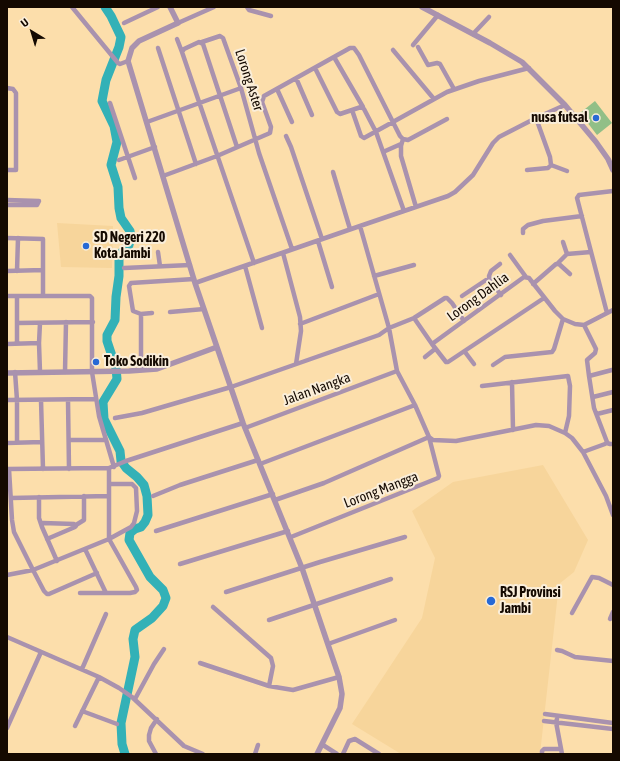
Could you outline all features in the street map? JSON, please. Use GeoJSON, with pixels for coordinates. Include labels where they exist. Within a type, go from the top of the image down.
{"type":"FeatureCollection","features":[{"type":"Feature","properties":{"kind":"street"},"geometry":{"type":"LineString","coordinates":[[72,7],[117,62],[120,64],[128,62]]}},
{"type":"Feature","properties":{"kind":"street"},"geometry":{"type":"LineString","coordinates":[[124,23],[158,7]]}},
{"type":"Feature","properties":{"kind":"street"},"geometry":{"type":"LineString","coordinates":[[170,7],[178,23]]}},
{"type":"Feature","properties":{"kind":"street"},"geometry":{"type":"LineString","coordinates":[[214,7],[139,42],[132,48],[128,62],[195,281],[244,426],[291,538],[316,606],[342,687],[342,701],[338,715],[317,754]]}},
{"type":"Feature","properties":{"kind":"street"},"geometry":{"type":"LineString","coordinates":[[247,7],[249,10],[262,12],[271,16]]}},
{"type":"Feature","properties":{"kind":"street"},"geometry":{"type":"LineString","coordinates":[[262,12],[264,7]]}},
{"type":"Feature","properties":{"kind":"street"},"geometry":{"type":"LineString","coordinates":[[422,7],[513,56],[529,68],[565,105],[599,146],[608,159],[613,170]]}},
{"type":"Feature","properties":{"kind":"street"},"geometry":{"type":"LineString","coordinates":[[412,45],[438,15]]}},
{"type":"Feature","properties":{"kind":"street"},"geometry":{"type":"LineString","coordinates":[[473,34],[489,17]]}},
{"type":"Feature","properties":{"kind":"street","name":"Lorong Aster"},"geometry":{"type":"LineString","coordinates":[[202,42],[220,36],[223,38],[292,250]]}},
{"type":"Feature","properties":{"kind":"street"},"geometry":{"type":"LineString","coordinates":[[177,40],[254,263]]}},
{"type":"Feature","properties":{"kind":"street"},"geometry":{"type":"LineString","coordinates":[[182,52],[184,48],[202,42],[237,147]]}},
{"type":"Feature","properties":{"kind":"street"},"geometry":{"type":"LineString","coordinates":[[418,47],[428,64],[430,65],[438,62],[440,64],[454,89]]}},
{"type":"Feature","properties":{"kind":"street"},"geometry":{"type":"LineString","coordinates":[[158,48],[196,164]]}},
{"type":"Feature","properties":{"kind":"street"},"geometry":{"type":"LineString","coordinates":[[163,176],[217,156],[270,133],[271,127],[262,102],[264,96],[350,48],[354,48],[369,72],[400,136],[402,142],[401,156],[416,206]]}},
{"type":"Feature","properties":{"kind":"street"},"geometry":{"type":"LineString","coordinates":[[393,50],[434,99]]}},
{"type":"Feature","properties":{"kind":"street"},"geometry":{"type":"LineString","coordinates":[[334,57],[376,132],[404,211]]}},
{"type":"Feature","properties":{"kind":"street"},"geometry":{"type":"LineString","coordinates":[[315,68],[340,114],[363,107]]}},
{"type":"Feature","properties":{"kind":"street"},"geometry":{"type":"LineString","coordinates":[[352,110],[363,137],[376,132],[454,89],[529,68]]}},
{"type":"Feature","properties":{"kind":"street"},"geometry":{"type":"LineString","coordinates":[[296,78],[312,114]]}},
{"type":"Feature","properties":{"kind":"street"},"geometry":{"type":"LineString","coordinates":[[7,88],[13,89],[16,93],[16,170],[7,170]]}},
{"type":"Feature","properties":{"kind":"street"},"geometry":{"type":"LineString","coordinates":[[147,122],[240,88]]}},
{"type":"Feature","properties":{"kind":"street"},"geometry":{"type":"LineString","coordinates":[[277,89],[292,122]]}},
{"type":"Feature","properties":{"kind":"street"},"geometry":{"type":"LineString","coordinates":[[110,103],[135,178]]}},
{"type":"Feature","properties":{"kind":"street"},"geometry":{"type":"LineString","coordinates":[[152,313],[135,313],[132,309],[129,289],[131,283],[195,281],[254,263],[448,196],[462,187],[474,175],[496,140],[502,135],[565,105]]}},
{"type":"Feature","properties":{"kind":"street"},"geometry":{"type":"LineString","coordinates":[[536,118],[550,157],[551,166]]}},
{"type":"Feature","properties":{"kind":"street"},"geometry":{"type":"LineString","coordinates":[[383,152],[447,119]]}},
{"type":"Feature","properties":{"kind":"street"},"geometry":{"type":"LineString","coordinates":[[286,136],[291,147],[320,240],[332,287]]}},
{"type":"Feature","properties":{"kind":"street"},"geometry":{"type":"LineString","coordinates":[[119,160],[155,147]]}},
{"type":"Feature","properties":{"kind":"street"},"geometry":{"type":"LineString","coordinates":[[527,170],[548,168],[551,166],[567,172]]}},
{"type":"Feature","properties":{"kind":"street"},"geometry":{"type":"LineString","coordinates":[[333,172],[350,230]]}},
{"type":"Feature","properties":{"kind":"street"},"geometry":{"type":"LineString","coordinates":[[607,313],[577,198],[578,196],[613,191]]}},
{"type":"Feature","properties":{"kind":"street"},"geometry":{"type":"LineString","coordinates":[[7,200],[39,201],[37,205],[7,205]]}},
{"type":"Feature","properties":{"kind":"street"},"geometry":{"type":"LineString","coordinates":[[523,233],[523,229],[525,227],[543,221],[582,216]]}},
{"type":"Feature","properties":{"kind":"street"},"geometry":{"type":"LineString","coordinates":[[360,226],[389,328],[397,371],[415,405],[428,437],[433,440],[456,440],[542,425],[565,433],[572,438],[583,452],[606,496],[613,515]]}},
{"type":"Feature","properties":{"kind":"street"},"geometry":{"type":"LineString","coordinates":[[7,238],[44,238],[42,296]]}},
{"type":"Feature","properties":{"kind":"street"},"geometry":{"type":"LineString","coordinates":[[17,271],[18,238]]}},
{"type":"Feature","properties":{"kind":"street"},"geometry":{"type":"LineString","coordinates":[[563,242],[567,254]]}},
{"type":"Feature","properties":{"kind":"street"},"geometry":{"type":"LineString","coordinates":[[158,252],[160,266]]}},
{"type":"Feature","properties":{"kind":"street"},"geometry":{"type":"LineString","coordinates":[[533,284],[547,271],[558,264],[567,254],[591,252]]}},
{"type":"Feature","properties":{"kind":"street"},"geometry":{"type":"LineString","coordinates":[[282,253],[300,317],[301,331],[296,364]]}},
{"type":"Feature","properties":{"kind":"street"},"geometry":{"type":"LineString","coordinates":[[510,255],[526,277]]}},
{"type":"Feature","properties":{"kind":"street"},"geometry":{"type":"LineString","coordinates":[[124,268],[190,264]]}},
{"type":"Feature","properties":{"kind":"street"},"geometry":{"type":"LineString","coordinates":[[500,264],[491,271],[489,276],[490,280],[501,294]]}},
{"type":"Feature","properties":{"kind":"street"},"geometry":{"type":"LineString","coordinates":[[558,264],[570,274]]}},
{"type":"Feature","properties":{"kind":"street"},"geometry":{"type":"LineString","coordinates":[[374,276],[414,265]]}},
{"type":"Feature","properties":{"kind":"street"},"geometry":{"type":"LineString","coordinates":[[244,266],[262,328]]}},
{"type":"Feature","properties":{"kind":"street"},"geometry":{"type":"LineString","coordinates":[[7,270],[43,270]]}},
{"type":"Feature","properties":{"kind":"street","name":"Lorong Dahlia"},"geometry":{"type":"LineString","coordinates":[[432,344],[522,278],[526,277],[563,319]]}},
{"type":"Feature","properties":{"kind":"street"},"geometry":{"type":"LineString","coordinates":[[462,296],[486,280],[490,280]]}},
{"type":"Feature","properties":{"kind":"street"},"geometry":{"type":"LineString","coordinates":[[300,324],[379,294]]}},
{"type":"Feature","properties":{"kind":"street"},"geometry":{"type":"LineString","coordinates":[[7,296],[90,296],[93,300],[92,372],[99,416],[106,440],[111,467],[109,484],[109,539],[137,589],[136,592],[133,593],[80,593]]}},
{"type":"Feature","properties":{"kind":"street"},"geometry":{"type":"LineString","coordinates":[[16,343],[17,296]]}},
{"type":"Feature","properties":{"kind":"street"},"geometry":{"type":"LineString","coordinates":[[115,418],[142,413],[231,387],[380,335],[389,328],[414,318],[447,298],[464,321]]}},
{"type":"Feature","properties":{"kind":"street"},"geometry":{"type":"LineString","coordinates":[[414,318],[432,344],[447,362],[465,352],[544,298]]}},
{"type":"Feature","properties":{"kind":"street"},"geometry":{"type":"LineString","coordinates":[[170,312],[204,309]]}},
{"type":"Feature","properties":{"kind":"street"},"geometry":{"type":"LineString","coordinates":[[493,365],[505,357],[552,352],[563,319],[575,324],[584,325],[613,310]]}},
{"type":"Feature","properties":{"kind":"street"},"geometry":{"type":"LineString","coordinates":[[141,314],[141,370]]}},
{"type":"Feature","properties":{"kind":"street"},"geometry":{"type":"LineString","coordinates":[[65,372],[66,322]]}},
{"type":"Feature","properties":{"kind":"street"},"geometry":{"type":"LineString","coordinates":[[17,323],[93,322]]}},
{"type":"Feature","properties":{"kind":"street"},"geometry":{"type":"LineString","coordinates":[[40,323],[40,372]]}},
{"type":"Feature","properties":{"kind":"street"},"geometry":{"type":"LineString","coordinates":[[584,325],[596,351],[587,360],[597,414],[607,443]]}},
{"type":"Feature","properties":{"kind":"street"},"geometry":{"type":"LineString","coordinates":[[7,344],[39,343]]}},
{"type":"Feature","properties":{"kind":"street"},"geometry":{"type":"LineString","coordinates":[[7,373],[92,372],[158,369],[217,347]]}},
{"type":"Feature","properties":{"kind":"street"},"geometry":{"type":"LineString","coordinates":[[425,357],[436,349]]}},
{"type":"Feature","properties":{"kind":"street"},"geometry":{"type":"LineString","coordinates":[[465,352],[474,364]]}},
{"type":"Feature","properties":{"kind":"street"},"geometry":{"type":"LineString","coordinates":[[589,376],[612,370]]}},
{"type":"Feature","properties":{"kind":"street","name":"Jalan Nangka"},"geometry":{"type":"LineString","coordinates":[[111,467],[126,461],[244,426],[397,371]]}},
{"type":"Feature","properties":{"kind":"street"},"geometry":{"type":"LineString","coordinates":[[15,372],[17,442]]}},
{"type":"Feature","properties":{"kind":"street"},"geometry":{"type":"LineString","coordinates":[[482,386],[568,376],[570,386],[570,416],[565,433]]}},
{"type":"Feature","properties":{"kind":"street"},"geometry":{"type":"LineString","coordinates":[[512,382],[513,430]]}},
{"type":"Feature","properties":{"kind":"street"},"geometry":{"type":"LineString","coordinates":[[593,397],[613,392]]}},
{"type":"Feature","properties":{"kind":"street"},"geometry":{"type":"LineString","coordinates":[[7,400],[96,399]]}},
{"type":"Feature","properties":{"kind":"street"},"geometry":{"type":"LineString","coordinates":[[41,400],[43,469]]}},
{"type":"Feature","properties":{"kind":"street"},"geometry":{"type":"LineString","coordinates":[[68,400],[69,469]]}},
{"type":"Feature","properties":{"kind":"street"},"geometry":{"type":"LineString","coordinates":[[153,496],[180,485],[259,462],[415,405]]}},
{"type":"Feature","properties":{"kind":"street"},"geometry":{"type":"LineString","coordinates":[[597,414],[613,410]]}},
{"type":"Feature","properties":{"kind":"street"},"geometry":{"type":"LineString","coordinates":[[156,531],[329,481],[428,437]]}},
{"type":"Feature","properties":{"kind":"street","name":"Lorong Mangga"},"geometry":{"type":"LineString","coordinates":[[291,538],[438,478],[439,476],[428,437]]}},
{"type":"Feature","properties":{"kind":"street"},"geometry":{"type":"LineString","coordinates":[[69,440],[106,440]]}},
{"type":"Feature","properties":{"kind":"street"},"geometry":{"type":"LineString","coordinates":[[7,442],[42,442]]}},
{"type":"Feature","properties":{"kind":"street"},"geometry":{"type":"LineString","coordinates":[[583,452],[607,443],[613,444]]}},
{"type":"Feature","properties":{"kind":"street"},"geometry":{"type":"LineString","coordinates":[[97,573],[59,590],[47,594],[44,591],[14,532],[8,469],[111,467]]}},
{"type":"Feature","properties":{"kind":"street"},"geometry":{"type":"LineString","coordinates":[[7,575],[33,570],[57,561],[109,539],[131,527],[134,523],[137,511],[136,488],[132,484],[109,484]]}},
{"type":"Feature","properties":{"kind":"street"},"geometry":{"type":"LineString","coordinates":[[47,539],[75,528],[76,525],[84,520],[84,496]]}},
{"type":"Feature","properties":{"kind":"street"},"geometry":{"type":"LineString","coordinates":[[11,498],[109,496]]}},
{"type":"Feature","properties":{"kind":"street"},"geometry":{"type":"LineString","coordinates":[[38,497],[39,518],[57,561]]}},
{"type":"Feature","properties":{"kind":"street"},"geometry":{"type":"LineString","coordinates":[[42,524],[76,525]]}},
{"type":"Feature","properties":{"kind":"street"},"geometry":{"type":"LineString","coordinates":[[180,564],[288,531]]}},
{"type":"Feature","properties":{"kind":"street"},"geometry":{"type":"LineString","coordinates":[[226,592],[405,537]]}},
{"type":"Feature","properties":{"kind":"street"},"geometry":{"type":"LineString","coordinates":[[85,549],[106,593]]}},
{"type":"Feature","properties":{"kind":"street"},"geometry":{"type":"LineString","coordinates":[[572,613],[592,577],[599,578],[613,585]]}},
{"type":"Feature","properties":{"kind":"street"},"geometry":{"type":"LineString","coordinates":[[269,620],[316,606],[391,580]]}},
{"type":"Feature","properties":{"kind":"street"},"geometry":{"type":"LineString","coordinates":[[213,607],[271,658],[273,666],[269,686]]}},
{"type":"Feature","properties":{"kind":"street"},"geometry":{"type":"LineString","coordinates":[[610,619],[613,612]]}},
{"type":"Feature","properties":{"kind":"street"},"geometry":{"type":"LineString","coordinates":[[82,669],[106,614]]}},
{"type":"Feature","properties":{"kind":"street"},"geometry":{"type":"LineString","coordinates":[[328,644],[395,620]]}},
{"type":"Feature","properties":{"kind":"street"},"geometry":{"type":"LineString","coordinates":[[7,637],[82,669],[119,688],[134,698],[184,746],[203,754]]}},
{"type":"Feature","properties":{"kind":"street"},"geometry":{"type":"LineString","coordinates":[[134,698],[164,649]]}},
{"type":"Feature","properties":{"kind":"street"},"geometry":{"type":"LineString","coordinates":[[557,650],[575,657],[613,661]]}},
{"type":"Feature","properties":{"kind":"street"},"geometry":{"type":"LineString","coordinates":[[7,728],[42,652]]}},
{"type":"Feature","properties":{"kind":"street"},"geometry":{"type":"LineString","coordinates":[[200,662],[269,686],[296,690],[311,684],[339,677]]}},
{"type":"Feature","properties":{"kind":"street"},"geometry":{"type":"LineString","coordinates":[[76,726],[98,677]]}},
{"type":"Feature","properties":{"kind":"street"},"geometry":{"type":"LineString","coordinates":[[82,711],[117,724]]}},
{"type":"Feature","properties":{"kind":"street"},"geometry":{"type":"LineString","coordinates":[[545,714],[613,723]]}},
{"type":"Feature","properties":{"kind":"street"},"geometry":{"type":"LineString","coordinates":[[542,754],[544,749],[562,752],[556,722],[558,715]]}},
{"type":"Feature","properties":{"kind":"street"},"geometry":{"type":"LineString","coordinates":[[156,754],[149,741],[149,735],[151,728],[157,719]]}},
{"type":"Feature","properties":{"kind":"street"},"geometry":{"type":"LineString","coordinates":[[544,721],[613,729]]}},
{"type":"Feature","properties":{"kind":"street"},"geometry":{"type":"LineString","coordinates":[[343,754],[349,741],[355,739],[379,754]]}},
{"type":"Feature","properties":{"kind":"street"},"geometry":{"type":"LineString","coordinates":[[255,754],[258,745]]}},
{"type":"Feature","properties":{"kind":"street"},"geometry":{"type":"LineString","coordinates":[[323,745],[337,754]]}},
{"type":"Feature","properties":{"kind":"shaded area","name":"SD Negeri 220 Kota Jambi"},"geometry":{"type":"Polygon","coordinates":[[[57,223],[113,226],[112,268],[61,267],[57,223]]]}},
{"type":"Feature","properties":{"kind":"shaded area","name":"RSJ Provinsi Jambi"},"geometry":{"type":"Polygon","coordinates":[[[543,465],[588,540],[574,572],[559,584],[540,754],[401,754],[352,724],[422,618],[435,558],[412,511],[453,482],[543,465]]]}},
{"type":"Feature","properties":{"kind":"green space","name":"nusa futsal"},"geometry":{"type":"Polygon","coordinates":[[[595,101],[612,123],[597,135],[580,113],[595,101]]]}},
{"type":"Feature","properties":{"kind":"waterway"},"geometry":{"type":"LineString","coordinates":[[105,7],[121,37],[119,47],[106,80],[102,101],[114,126],[117,142],[111,165],[118,187],[121,218],[130,231],[131,237],[129,245],[119,257],[119,276],[115,320],[107,335],[107,341],[116,368],[117,379],[103,402],[104,419],[120,451],[121,461],[126,468],[144,485],[147,496],[148,515],[141,527],[130,533],[129,540],[150,577],[163,590],[166,598],[163,606],[152,618],[135,630],[133,639],[135,657],[121,723],[122,744],[125,754]]}},
{"type":"Feature","properties":{"kind":"place","name":"nusa futsal"},"geometry":{"type":"Point","coordinates":[596,118]}},
{"type":"Feature","properties":{"kind":"place","name":"SD Negeri 220 Kota Jambi"},"geometry":{"type":"Point","coordinates":[86,246]}},
{"type":"Feature","properties":{"kind":"place","name":"Toko Sodikin"},"geometry":{"type":"Point","coordinates":[96,362]}},
{"type":"Feature","properties":{"kind":"place","name":"RSJ Provinsi Jambi"},"geometry":{"type":"Point","coordinates":[491,601]}}]}
